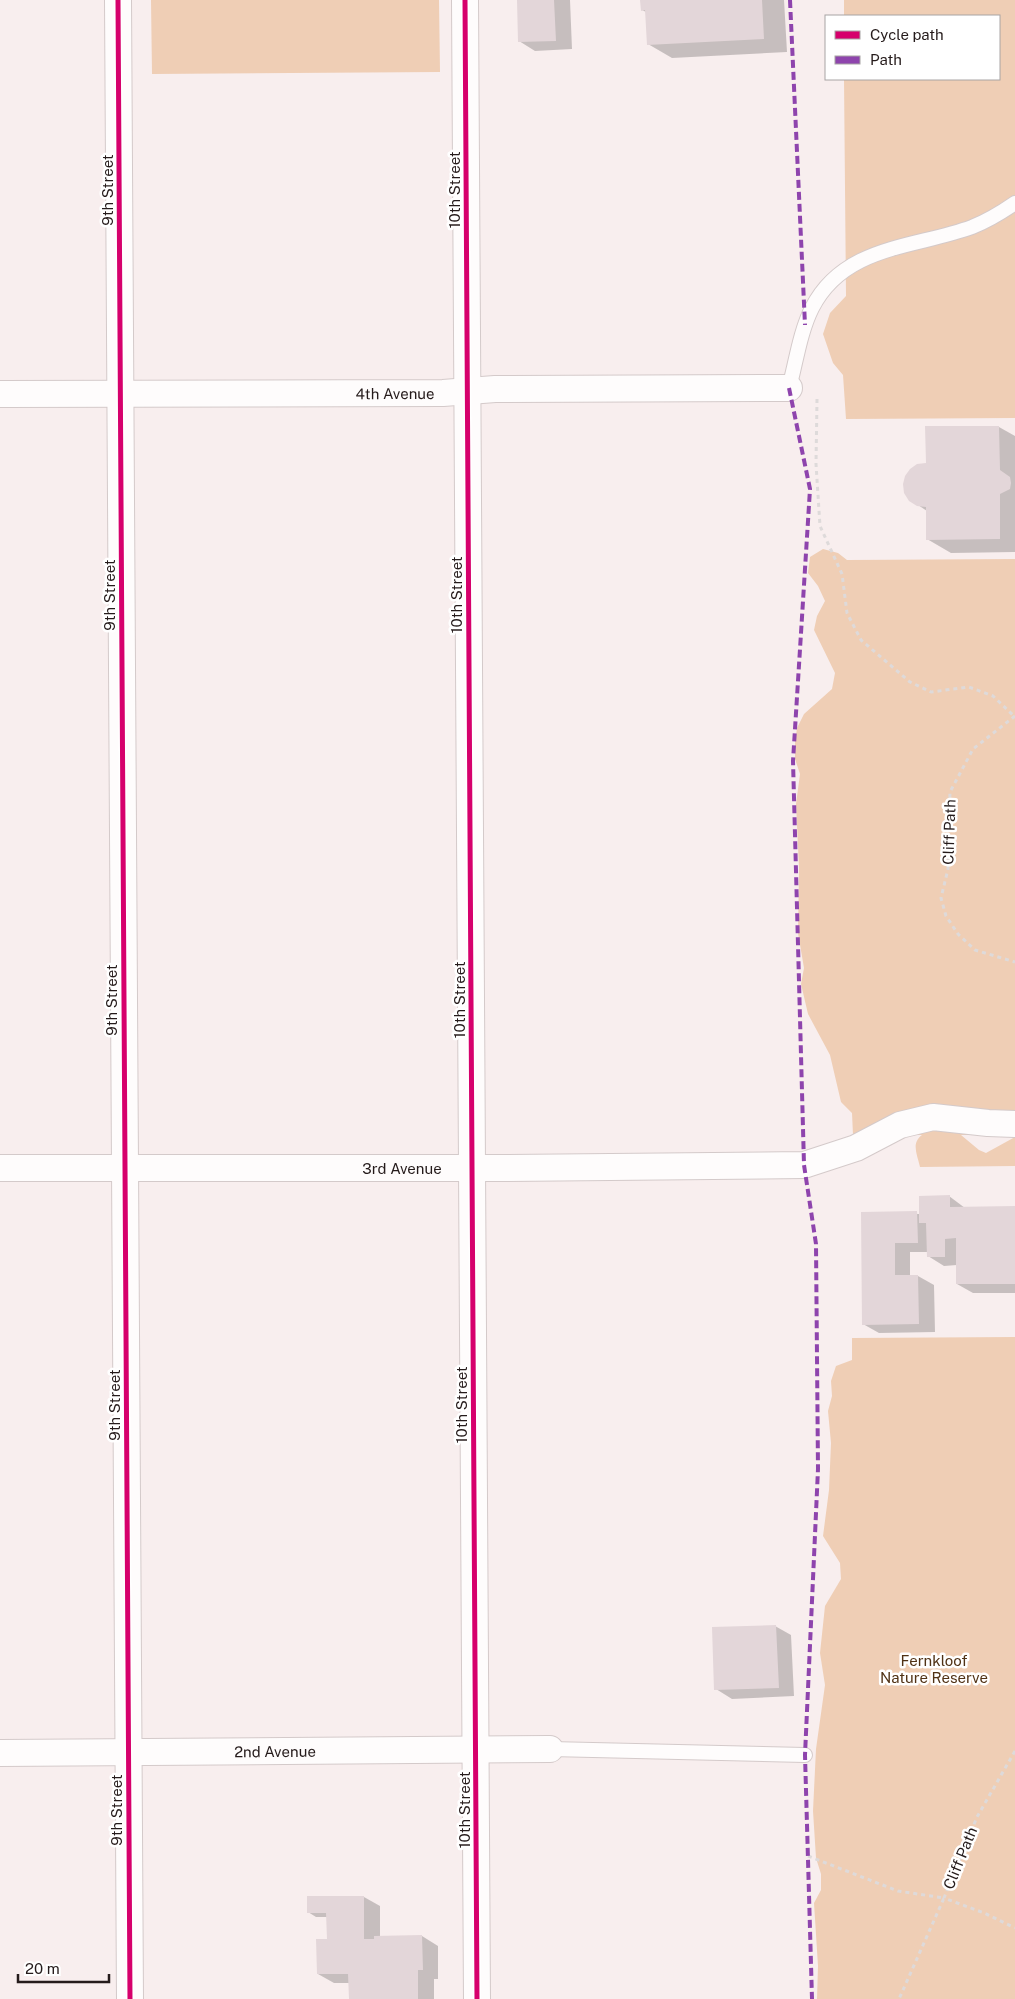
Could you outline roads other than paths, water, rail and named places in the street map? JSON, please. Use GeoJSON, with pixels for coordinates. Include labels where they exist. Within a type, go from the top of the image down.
{"type":"FeatureCollection","features":[{"type":"Feature","properties":{"kind":"street","name":"9th Street"},"geometry":{"type":"LineString","coordinates":[[118,0],[130,1999]]}},
{"type":"Feature","properties":{"kind":"street","name":"10th Street"},"geometry":{"type":"LineString","coordinates":[[465,0],[477,1999]]}},
{"type":"Feature","properties":{"kind":"street","name":"4th Avenue"},"geometry":{"type":"LineString","coordinates":[[0,394],[789,388]]}},
{"type":"Feature","properties":{"kind":"street","name":"3rd Avenue"},"geometry":{"type":"LineString","coordinates":[[0,1168],[472,1168],[804,1165],[856,1148],[900,1125],[933,1117],[1015,1124]]}},
{"type":"Feature","properties":{"kind":"street","name":"2nd Avenue"},"geometry":{"type":"LineString","coordinates":[[0,1753],[550,1749]]}},
{"type":"Feature","properties":{"kind":"lane"},"geometry":{"type":"LineString","coordinates":[[789,388],[805,325],[813,307],[832,280],[844,270],[859,260],[887,249],[972,227],[1015,203]]}},
{"type":"Feature","properties":{"kind":"lane"},"geometry":{"type":"LineString","coordinates":[[550,1749],[805,1754]]}},
{"type":"Feature","properties":{"kind":"park label","name":"Fernkloof Nature Reserve"},"geometry":{"type":"Point","coordinates":[934,1668]}}]}
